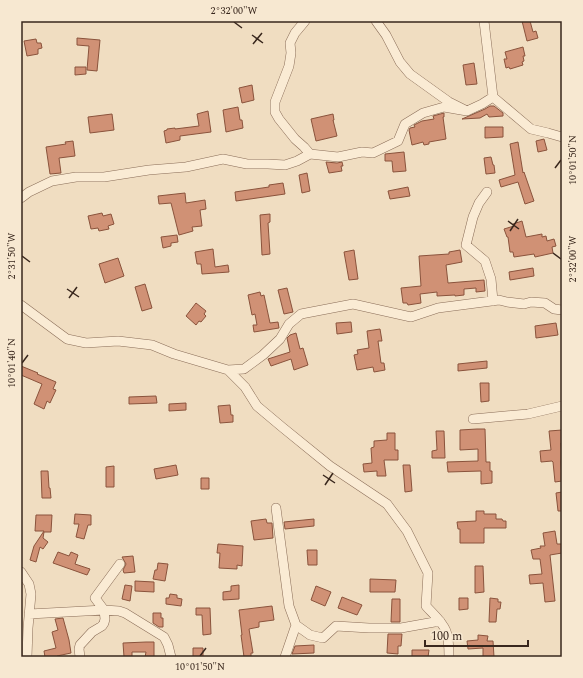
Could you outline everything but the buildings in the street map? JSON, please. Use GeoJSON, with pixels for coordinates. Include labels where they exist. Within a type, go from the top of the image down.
{"type":"FeatureCollection","features":[{"type":"Feature","properties":{"kind":"street"},"geometry":{"type":"LineString","coordinates":[[306,21],[295,33],[290,43],[291,53],[289,66],[276,102],[275,112],[295,139],[310,154]]}},
{"type":"Feature","properties":{"kind":"street"},"geometry":{"type":"LineString","coordinates":[[376,21],[386,35],[400,62],[410,74],[449,102],[467,111]]}},
{"type":"Feature","properties":{"kind":"street"},"geometry":{"type":"LineString","coordinates":[[484,21],[493,97],[531,129],[562,137]]}},
{"type":"Feature","properties":{"kind":"street"},"geometry":{"type":"LineString","coordinates":[[21,198],[52,181],[76,177],[104,177],[149,170],[186,167],[223,159],[247,164],[285,165],[310,154],[338,157],[362,152],[373,153],[398,141],[405,124],[422,113],[444,107],[467,111],[493,97]]}},
{"type":"Feature","properties":{"kind":"street"},"geometry":{"type":"LineString","coordinates":[[487,192],[479,203],[466,245],[485,261],[491,279],[493,301]]}},
{"type":"Feature","properties":{"kind":"street"},"geometry":{"type":"LineString","coordinates":[[21,305],[67,339],[86,343],[118,341],[152,345],[174,354],[228,370],[244,369],[263,355],[280,339],[290,324],[301,314],[353,304],[411,317],[438,308],[499,300],[524,304],[531,302],[545,303],[554,309],[562,310]]}},
{"type":"Feature","properties":{"kind":"street"},"geometry":{"type":"LineString","coordinates":[[228,370],[245,387],[257,406],[330,466],[386,504],[407,531],[428,573],[426,606],[440,622],[446,632],[450,657]]}},
{"type":"Feature","properties":{"kind":"street"},"geometry":{"type":"LineString","coordinates":[[473,419],[528,414],[562,406]]}},
{"type":"Feature","properties":{"kind":"street"},"geometry":{"type":"LineString","coordinates":[[276,508],[289,606],[296,625],[310,635],[323,638],[336,626],[401,628],[440,622]]}},
{"type":"Feature","properties":{"kind":"street"},"geometry":{"type":"LineString","coordinates":[[87,611],[120,564]]}},
{"type":"Feature","properties":{"kind":"street"},"geometry":{"type":"LineString","coordinates":[[21,572],[29,584],[31,594],[27,633],[27,657]]}},
{"type":"Feature","properties":{"kind":"street"},"geometry":{"type":"LineString","coordinates":[[80,657],[80,645],[92,632],[104,623],[104,610],[95,598]]}},
{"type":"Feature","properties":{"kind":"street"},"geometry":{"type":"LineString","coordinates":[[29,614],[104,610],[119,611],[125,613],[164,637],[171,657]]}},
{"type":"Feature","properties":{"kind":"street"},"geometry":{"type":"LineString","coordinates":[[285,657],[296,625]]}}]}
